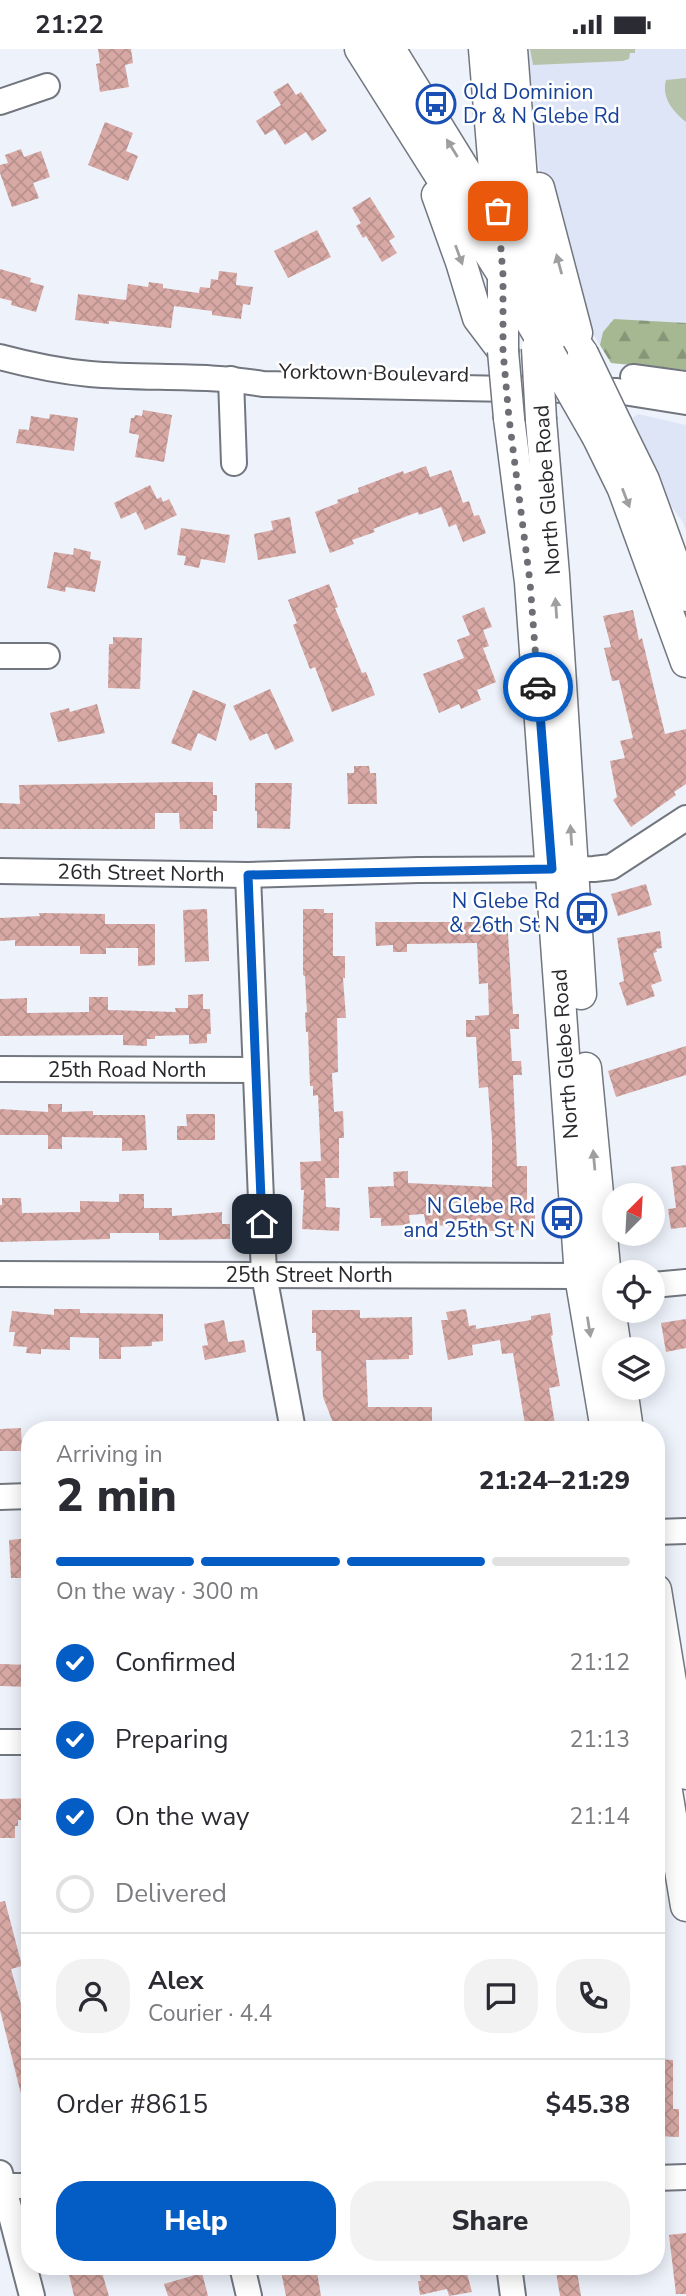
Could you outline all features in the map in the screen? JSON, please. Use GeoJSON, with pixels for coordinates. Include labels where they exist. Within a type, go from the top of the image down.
{"type":"FeatureCollection","features":[{"type":"Feature","properties":{"kind":"main road"},"geometry":{"type":"LineString","coordinates":[[360,49],[503,275],[541,345],[644,480],[686,596]]}},
{"type":"Feature","properties":{"kind":"main road"},"geometry":{"type":"LineString","coordinates":[[390,49],[535,284],[583,354]]}},
{"type":"Feature","properties":{"kind":"main road","name":"North Glebe Road"},"geometry":{"type":"LineString","coordinates":[[484,49],[503,275],[503,351],[509,418],[586,1068],[606,1421]]}},
{"type":"Feature","properties":{"kind":"main road","name":"North Glebe Road"},"geometry":{"type":"LineString","coordinates":[[512,49],[517,132],[541,345],[541,420],[563,868]]}},
{"type":"Feature","properties":{"kind":"main road"},"geometry":{"type":"LineString","coordinates":[[517,132],[533,169],[623,489],[686,662]]}},
{"type":"Feature","properties":{"kind":"main road"},"geometry":{"type":"LineString","coordinates":[[435,166],[437,195],[478,319],[503,351]]}},
{"type":"Feature","properties":{"kind":"main road","name":"North Glebe Road"},"geometry":{"type":"LineString","coordinates":[[600,1284],[613,1337]]}},
{"type":"Feature","properties":{"kind":"main road"},"geometry":{"type":"LineString","coordinates":[[624,1400],[627,1421]]}},
{"type":"Feature","properties":{"kind":"main road"},"geometry":{"type":"LineString","coordinates":[[665,1685],[686,1906]]}},
{"type":"Feature","properties":{"kind":"street"},"geometry":{"type":"LineString","coordinates":[[0,102],[47,86]]}},
{"type":"Feature","properties":{"kind":"street","name":"Yorktown Boulevard"},"geometry":{"type":"LineString","coordinates":[[0,358],[31,366],[93,374],[231,379],[263,384],[617,391],[686,402]]}},
{"type":"Feature","properties":{"kind":"street","name":"Yorktown Boulevard"},"geometry":{"type":"LineString","coordinates":[[231,379],[263,370],[478,375],[609,374],[686,384]]}},
{"type":"Feature","properties":{"kind":"street"},"geometry":{"type":"LineString","coordinates":[[231,379],[234,463]]}},
{"type":"Feature","properties":{"kind":"street"},"geometry":{"type":"LineString","coordinates":[[0,656],[47,656]]}},
{"type":"Feature","properties":{"kind":"street","name":"26th Street North"},"geometry":{"type":"LineString","coordinates":[[0,871],[248,875],[594,869],[611,867],[686,818]]}},
{"type":"Feature","properties":{"kind":"street"},"geometry":{"type":"LineString","coordinates":[[248,875],[264,1275],[291,1421]]}},
{"type":"Feature","properties":{"kind":"street","name":"25th Road North"},"geometry":{"type":"LineString","coordinates":[[0,1069],[255,1070]]}},
{"type":"Feature","properties":{"kind":"street","name":"25th Street North"},"geometry":{"type":"LineString","coordinates":[[0,1274],[264,1275],[600,1284]]}},
{"type":"Feature","properties":{"kind":"street"},"geometry":{"type":"LineString","coordinates":[[665,1284],[686,1282]]}},
{"type":"Feature","properties":{"kind":"street"},"geometry":{"type":"LineString","coordinates":[[0,1497],[21,1496]]}},
{"type":"Feature","properties":{"kind":"street"},"geometry":{"type":"LineString","coordinates":[[665,1532],[686,1531]]}},
{"type":"Feature","properties":{"kind":"street"},"geometry":{"type":"LineString","coordinates":[[0,1742],[21,1742]]}},
{"type":"Feature","properties":{"kind":"street"},"geometry":{"type":"LineString","coordinates":[[665,2178],[686,2177]]}},
{"type":"Feature","properties":{"kind":"street"},"geometry":{"type":"LineString","coordinates":[[21,2184],[2,2180],[21,2253]]}},
{"type":"Feature","properties":{"kind":"street"},"geometry":{"type":"LineString","coordinates":[[27,2275],[32,2296]]}},
{"type":"Feature","properties":{"kind":"street"},"geometry":{"type":"LineString","coordinates":[[244,2275],[249,2296]]}},
{"type":"Feature","properties":{"kind":"street"},"geometry":{"type":"LineString","coordinates":[[510,2275],[513,2296]]}},
{"type":"Feature","properties":{"kind":"shaded area"},"geometry":{"type":"Polygon","coordinates":[[[524,49],[686,49],[686,372],[611,363],[579,311],[543,190],[530,111],[524,49]]]}},
{"type":"Feature","properties":{"kind":"shaded area"},"geometry":{"type":"Polygon","coordinates":[[[638,414],[686,425],[686,531],[683,522],[663,495],[631,419],[638,414]]]}},
{"type":"Feature","properties":{"kind":"green space"},"geometry":{"type":"Polygon","coordinates":[[[530,49],[635,49],[635,53],[630,53],[629,59],[623,61],[533,65],[530,49]]]}},
{"type":"Feature","properties":{"kind":"green space"},"geometry":{"type":"Polygon","coordinates":[[[686,78],[686,122],[669,104],[665,86],[666,80],[686,78]]]}},
{"type":"Feature","properties":{"kind":"green space"},"geometry":{"type":"Polygon","coordinates":[[[614,319],[686,323],[686,370],[611,363],[600,345],[603,332],[614,319]]]}},
{"type":"Feature","properties":{"kind":"building"},"geometry":{"type":"Polygon","coordinates":[[[98,49],[131,49],[133,63],[125,65],[129,87],[100,92],[96,64],[100,63],[98,49]]]}},
{"type":"Feature","properties":{"kind":"building"},"geometry":{"type":"Polygon","coordinates":[[[288,83],[296,95],[301,92],[327,131],[312,141],[306,132],[285,145],[275,129],[265,135],[256,121],[281,105],[273,92],[288,83]]]}},
{"type":"Feature","properties":{"kind":"building"},"geometry":{"type":"Polygon","coordinates":[[[105,122],[133,133],[126,151],[138,156],[128,181],[88,165],[105,122]]]}},
{"type":"Feature","properties":{"kind":"building"},"geometry":{"type":"Polygon","coordinates":[[[21,149],[24,157],[41,151],[50,177],[33,183],[39,198],[12,207],[0,173],[0,165],[8,163],[5,155],[21,149]]]}},
{"type":"Feature","properties":{"kind":"building"},"geometry":{"type":"Polygon","coordinates":[[[370,197],[395,237],[389,241],[397,253],[382,262],[366,236],[363,238],[356,226],[361,223],[352,208],[370,197]]]}},
{"type":"Feature","properties":{"kind":"building"},"geometry":{"type":"Polygon","coordinates":[[[317,230],[331,257],[288,278],[274,251],[317,230]]]}},
{"type":"Feature","properties":{"kind":"building"},"geometry":{"type":"Polygon","coordinates":[[[0,269],[31,278],[30,282],[44,286],[36,312],[11,305],[12,301],[0,298],[0,269]]]}},
{"type":"Feature","properties":{"kind":"building"},"geometry":{"type":"Polygon","coordinates":[[[219,271],[237,273],[236,285],[253,287],[250,305],[243,304],[241,319],[212,315],[212,311],[174,306],[171,328],[75,320],[78,294],[126,300],[128,284],[148,287],[149,282],[163,284],[163,288],[199,293],[200,287],[210,288],[211,279],[218,280],[219,271]]]}},
{"type":"Feature","properties":{"kind":"building"},"geometry":{"type":"Polygon","coordinates":[[[143,410],[172,415],[164,462],[135,457],[139,435],[129,433],[131,418],[135,415],[142,416],[143,410]]]}},
{"type":"Feature","properties":{"kind":"building"},"geometry":{"type":"Polygon","coordinates":[[[50,414],[78,418],[74,451],[16,443],[19,429],[29,430],[31,416],[49,419],[50,414]]]}},
{"type":"Feature","properties":{"kind":"building"},"geometry":{"type":"Polygon","coordinates":[[[426,466],[430,477],[451,470],[463,503],[469,501],[474,516],[479,515],[486,533],[463,542],[456,524],[449,527],[441,507],[419,515],[418,512],[373,529],[375,532],[352,540],[354,544],[330,553],[315,512],[359,492],[358,488],[403,471],[404,474],[426,466]]]}},
{"type":"Feature","properties":{"kind":"building"},"geometry":{"type":"Polygon","coordinates":[[[150,485],[157,499],[161,497],[163,502],[169,499],[177,515],[145,530],[136,512],[121,519],[114,503],[150,485]]]}},
{"type":"Feature","properties":{"kind":"building"},"geometry":{"type":"Polygon","coordinates":[[[290,517],[296,553],[258,560],[254,534],[273,530],[271,521],[290,517]]]}},
{"type":"Feature","properties":{"kind":"building"},"geometry":{"type":"Polygon","coordinates":[[[181,528],[230,535],[225,563],[201,559],[199,568],[184,565],[186,556],[177,555],[181,528]]]}},
{"type":"Feature","properties":{"kind":"building"},"geometry":{"type":"Polygon","coordinates":[[[74,548],[91,552],[90,559],[101,561],[95,592],[66,587],[65,592],[47,588],[54,552],[73,555],[74,548]]]}},
{"type":"Feature","properties":{"kind":"building"},"geometry":{"type":"Polygon","coordinates":[[[329,584],[338,607],[335,608],[362,673],[366,672],[375,695],[332,712],[315,667],[310,669],[293,625],[297,623],[288,600],[329,584]]]}},
{"type":"Feature","properties":{"kind":"building"},"geometry":{"type":"Polygon","coordinates":[[[484,607],[492,627],[483,630],[489,646],[483,648],[496,682],[477,690],[481,700],[461,709],[459,704],[439,713],[423,674],[464,658],[457,640],[470,635],[462,616],[484,607]]]}},
{"type":"Feature","properties":{"kind":"building"},"geometry":{"type":"Polygon","coordinates":[[[633,610],[665,734],[686,729],[686,784],[674,792],[676,795],[631,827],[613,800],[617,797],[610,761],[625,758],[620,741],[633,738],[619,680],[612,681],[604,648],[611,647],[603,616],[633,610]]]}},
{"type":"Feature","properties":{"kind":"building"},"geometry":{"type":"Polygon","coordinates":[[[113,637],[142,638],[140,689],[108,688],[109,644],[113,644],[113,637]]]}},
{"type":"Feature","properties":{"kind":"building"},"geometry":{"type":"Polygon","coordinates":[[[270,689],[294,741],[275,750],[267,733],[250,741],[233,706],[270,689]]]}},
{"type":"Feature","properties":{"kind":"building"},"geometry":{"type":"Polygon","coordinates":[[[193,690],[226,704],[216,741],[198,733],[191,751],[171,743],[193,690]]]}},
{"type":"Feature","properties":{"kind":"building"},"geometry":{"type":"Polygon","coordinates":[[[97,704],[105,733],[58,742],[50,713],[69,708],[70,712],[97,704]]]}},
{"type":"Feature","properties":{"kind":"building"},"geometry":{"type":"Polygon","coordinates":[[[354,766],[369,766],[370,773],[376,773],[377,804],[348,804],[347,773],[354,773],[354,766]]]}},
{"type":"Feature","properties":{"kind":"building"},"geometry":{"type":"Polygon","coordinates":[[[213,782],[213,795],[217,795],[217,811],[213,811],[213,829],[180,829],[179,813],[155,813],[155,829],[0,829],[0,803],[20,804],[19,785],[213,782]]]}},
{"type":"Feature","properties":{"kind":"building"},"geometry":{"type":"Polygon","coordinates":[[[255,783],[292,783],[290,829],[257,828],[255,783]]]}},
{"type":"Feature","properties":{"kind":"building"},"geometry":{"type":"Polygon","coordinates":[[[646,884],[652,905],[618,916],[611,894],[646,884]]]}},
{"type":"Feature","properties":{"kind":"building"},"geometry":{"type":"Polygon","coordinates":[[[207,909],[209,961],[185,962],[183,910],[207,909]]]}},
{"type":"Feature","properties":{"kind":"building"},"geometry":{"type":"Polygon","coordinates":[[[303,909],[324,909],[324,913],[333,913],[333,956],[345,956],[343,978],[346,1018],[337,1018],[338,1072],[332,1073],[334,1112],[343,1111],[344,1138],[339,1138],[339,1178],[325,1178],[326,1207],[340,1208],[339,1231],[302,1229],[304,1190],[301,1190],[300,1162],[321,1161],[318,1095],[313,1096],[313,1086],[310,1086],[306,1032],[303,909]]]}},
{"type":"Feature","properties":{"kind":"building"},"geometry":{"type":"Polygon","coordinates":[[[39,913],[105,914],[105,924],[155,924],[155,965],[138,966],[138,948],[106,948],[106,954],[80,954],[80,946],[15,946],[15,940],[0,941],[0,918],[40,916],[39,913]]]}},
{"type":"Feature","properties":{"kind":"building"},"geometry":{"type":"Polygon","coordinates":[[[507,918],[513,1014],[519,1014],[519,1029],[510,1029],[512,1061],[521,1061],[522,1075],[513,1075],[517,1166],[527,1166],[527,1207],[535,1207],[535,1230],[484,1231],[484,1227],[426,1225],[424,1214],[409,1215],[410,1225],[381,1226],[381,1218],[370,1218],[368,1187],[394,1186],[393,1172],[408,1171],[408,1183],[492,1187],[492,1140],[488,1087],[479,1088],[476,1037],[466,1037],[466,1020],[489,1015],[488,983],[479,984],[477,943],[407,944],[407,952],[393,952],[393,945],[376,946],[375,922],[483,922],[507,918]]]}},
{"type":"Feature","properties":{"kind":"building"},"geometry":{"type":"Polygon","coordinates":[[[660,931],[662,948],[653,953],[662,981],[651,985],[655,996],[627,1006],[619,983],[624,981],[617,938],[660,931]]]}},
{"type":"Feature","properties":{"kind":"building"},"geometry":{"type":"Polygon","coordinates":[[[203,994],[203,1009],[210,1009],[211,1034],[207,1034],[207,1043],[189,1044],[189,1035],[155,1036],[155,1039],[147,1039],[147,1046],[123,1045],[123,1035],[0,1036],[0,999],[27,998],[27,1013],[89,1012],[89,997],[108,997],[108,1010],[176,1012],[175,1008],[188,1008],[188,995],[203,994]]]}},
{"type":"Feature","properties":{"kind":"building"},"geometry":{"type":"Polygon","coordinates":[[[686,1046],[686,1075],[616,1097],[608,1071],[686,1046]]]}},
{"type":"Feature","properties":{"kind":"building"},"geometry":{"type":"Polygon","coordinates":[[[48,1104],[62,1104],[62,1112],[93,1111],[93,1115],[145,1115],[147,1150],[122,1151],[122,1138],[62,1137],[62,1149],[48,1149],[48,1135],[0,1135],[0,1109],[48,1112],[48,1104]]]}},
{"type":"Feature","properties":{"kind":"building"},"geometry":{"type":"Polygon","coordinates":[[[186,1114],[215,1114],[215,1140],[177,1140],[177,1126],[187,1126],[186,1114]]]}},
{"type":"Feature","properties":{"kind":"building"},"geometry":{"type":"Polygon","coordinates":[[[686,1165],[686,1227],[671,1229],[668,1209],[676,1208],[671,1167],[686,1165]]]}},
{"type":"Feature","properties":{"kind":"building"},"geometry":{"type":"Polygon","coordinates":[[[119,1194],[144,1194],[144,1208],[172,1208],[172,1216],[222,1212],[222,1224],[230,1224],[230,1239],[159,1240],[159,1233],[110,1233],[110,1239],[0,1242],[2,1198],[21,1198],[22,1213],[80,1212],[80,1201],[119,1202],[119,1194]]]}},
{"type":"Feature","properties":{"kind":"building"},"geometry":{"type":"Polygon","coordinates":[[[54,1309],[80,1309],[80,1313],[163,1314],[163,1341],[152,1342],[152,1346],[121,1347],[121,1359],[99,1359],[99,1338],[70,1337],[70,1350],[41,1349],[41,1354],[26,1353],[27,1347],[13,1346],[15,1332],[9,1332],[12,1311],[54,1315],[54,1309]]]}},
{"type":"Feature","properties":{"kind":"building"},"geometry":{"type":"Polygon","coordinates":[[[466,1309],[469,1326],[476,1325],[476,1329],[531,1320],[531,1316],[550,1313],[551,1336],[560,1386],[549,1388],[554,1421],[524,1421],[513,1353],[502,1354],[500,1340],[472,1345],[473,1355],[448,1360],[441,1320],[448,1320],[446,1312],[466,1309]]]}},
{"type":"Feature","properties":{"kind":"building"},"geometry":{"type":"Polygon","coordinates":[[[312,1310],[360,1310],[360,1318],[412,1317],[413,1355],[409,1355],[409,1359],[366,1360],[368,1407],[432,1407],[432,1421],[332,1421],[323,1397],[321,1351],[316,1351],[316,1333],[312,1333],[312,1310]]]}},
{"type":"Feature","properties":{"kind":"building"},"geometry":{"type":"Polygon","coordinates":[[[686,1319],[686,1348],[666,1352],[661,1323],[686,1319]]]}},
{"type":"Feature","properties":{"kind":"building"},"geometry":{"type":"Polygon","coordinates":[[[224,1320],[228,1342],[244,1340],[246,1352],[205,1360],[202,1346],[208,1345],[204,1324],[224,1320]]]}},
{"type":"Feature","properties":{"kind":"building"},"geometry":{"type":"Polygon","coordinates":[[[21,1428],[21,1451],[0,1451],[0,1429],[21,1428]]]}},
{"type":"Feature","properties":{"kind":"building"},"geometry":{"type":"Polygon","coordinates":[[[21,1539],[21,1578],[11,1578],[9,1540],[21,1539]]]}},
{"type":"Feature","properties":{"kind":"building"},"geometry":{"type":"Polygon","coordinates":[[[0,1664],[21,1665],[21,1687],[0,1686],[0,1664]]]}},
{"type":"Feature","properties":{"kind":"building"},"geometry":{"type":"Polygon","coordinates":[[[21,1798],[21,1820],[18,1820],[18,1826],[15,1826],[15,1838],[0,1838],[0,1799],[21,1798]]]}},
{"type":"Feature","properties":{"kind":"building"},"geometry":{"type":"Polygon","coordinates":[[[5,1901],[21,1962],[21,1966],[11,1969],[21,2004],[21,2094],[0,2010],[0,1902],[5,1901]]]}},
{"type":"Feature","properties":{"kind":"building"},"geometry":{"type":"Polygon","coordinates":[[[665,2060],[673,2060],[673,2109],[679,2109],[679,2137],[665,2136],[665,2060]]]}},
{"type":"Feature","properties":{"kind":"building"},"geometry":{"type":"Polygon","coordinates":[[[686,2233],[686,2294],[676,2294],[669,2235],[686,2233]]]}},
{"type":"Feature","properties":{"kind":"building"},"geometry":{"type":"Polygon","coordinates":[[[69,2275],[103,2275],[109,2296],[74,2296],[69,2275]]]}},
{"type":"Feature","properties":{"kind":"building"},"geometry":{"type":"Polygon","coordinates":[[[203,2275],[208,2296],[168,2296],[164,2284],[203,2275]]]}},
{"type":"Feature","properties":{"kind":"building"},"geometry":{"type":"Polygon","coordinates":[[[282,2275],[318,2275],[321,2296],[286,2296],[282,2275]]]}},
{"type":"Feature","properties":{"kind":"building"},"geometry":{"type":"Polygon","coordinates":[[[420,2275],[467,2275],[472,2292],[449,2296],[447,2289],[420,2295],[418,2281],[421,2281],[420,2275]]]}},
{"type":"Feature","properties":{"kind":"building"},"geometry":{"type":"Polygon","coordinates":[[[556,2275],[578,2275],[581,2296],[560,2296],[556,2275]]]}},
{"type":"Feature","properties":{"kind":"way so far"},"geometry":{"type":"LineString","coordinates":[[498,211],[503,275],[503,351],[530,582],[538,687]]}},
{"type":"Feature","properties":{"kind":"place","name":"Old Dominion Dr & N Glebe Rd"},"geometry":{"type":"Point","coordinates":[436,104]}},
{"type":"Feature","properties":{"kind":"place","name":"N Glebe Rd & 26th St N"},"geometry":{"type":"Point","coordinates":[587,913]}},
{"type":"Feature","properties":{"kind":"place","name":"N Glebe Rd and 25th St N"},"geometry":{"type":"Point","coordinates":[562,1218]}},
{"type":"Feature","properties":{"kind":"route"},"geometry":{"type":"LineString","coordinates":[[262,1224],[248,875],[552,869],[538,687]]}}]}
